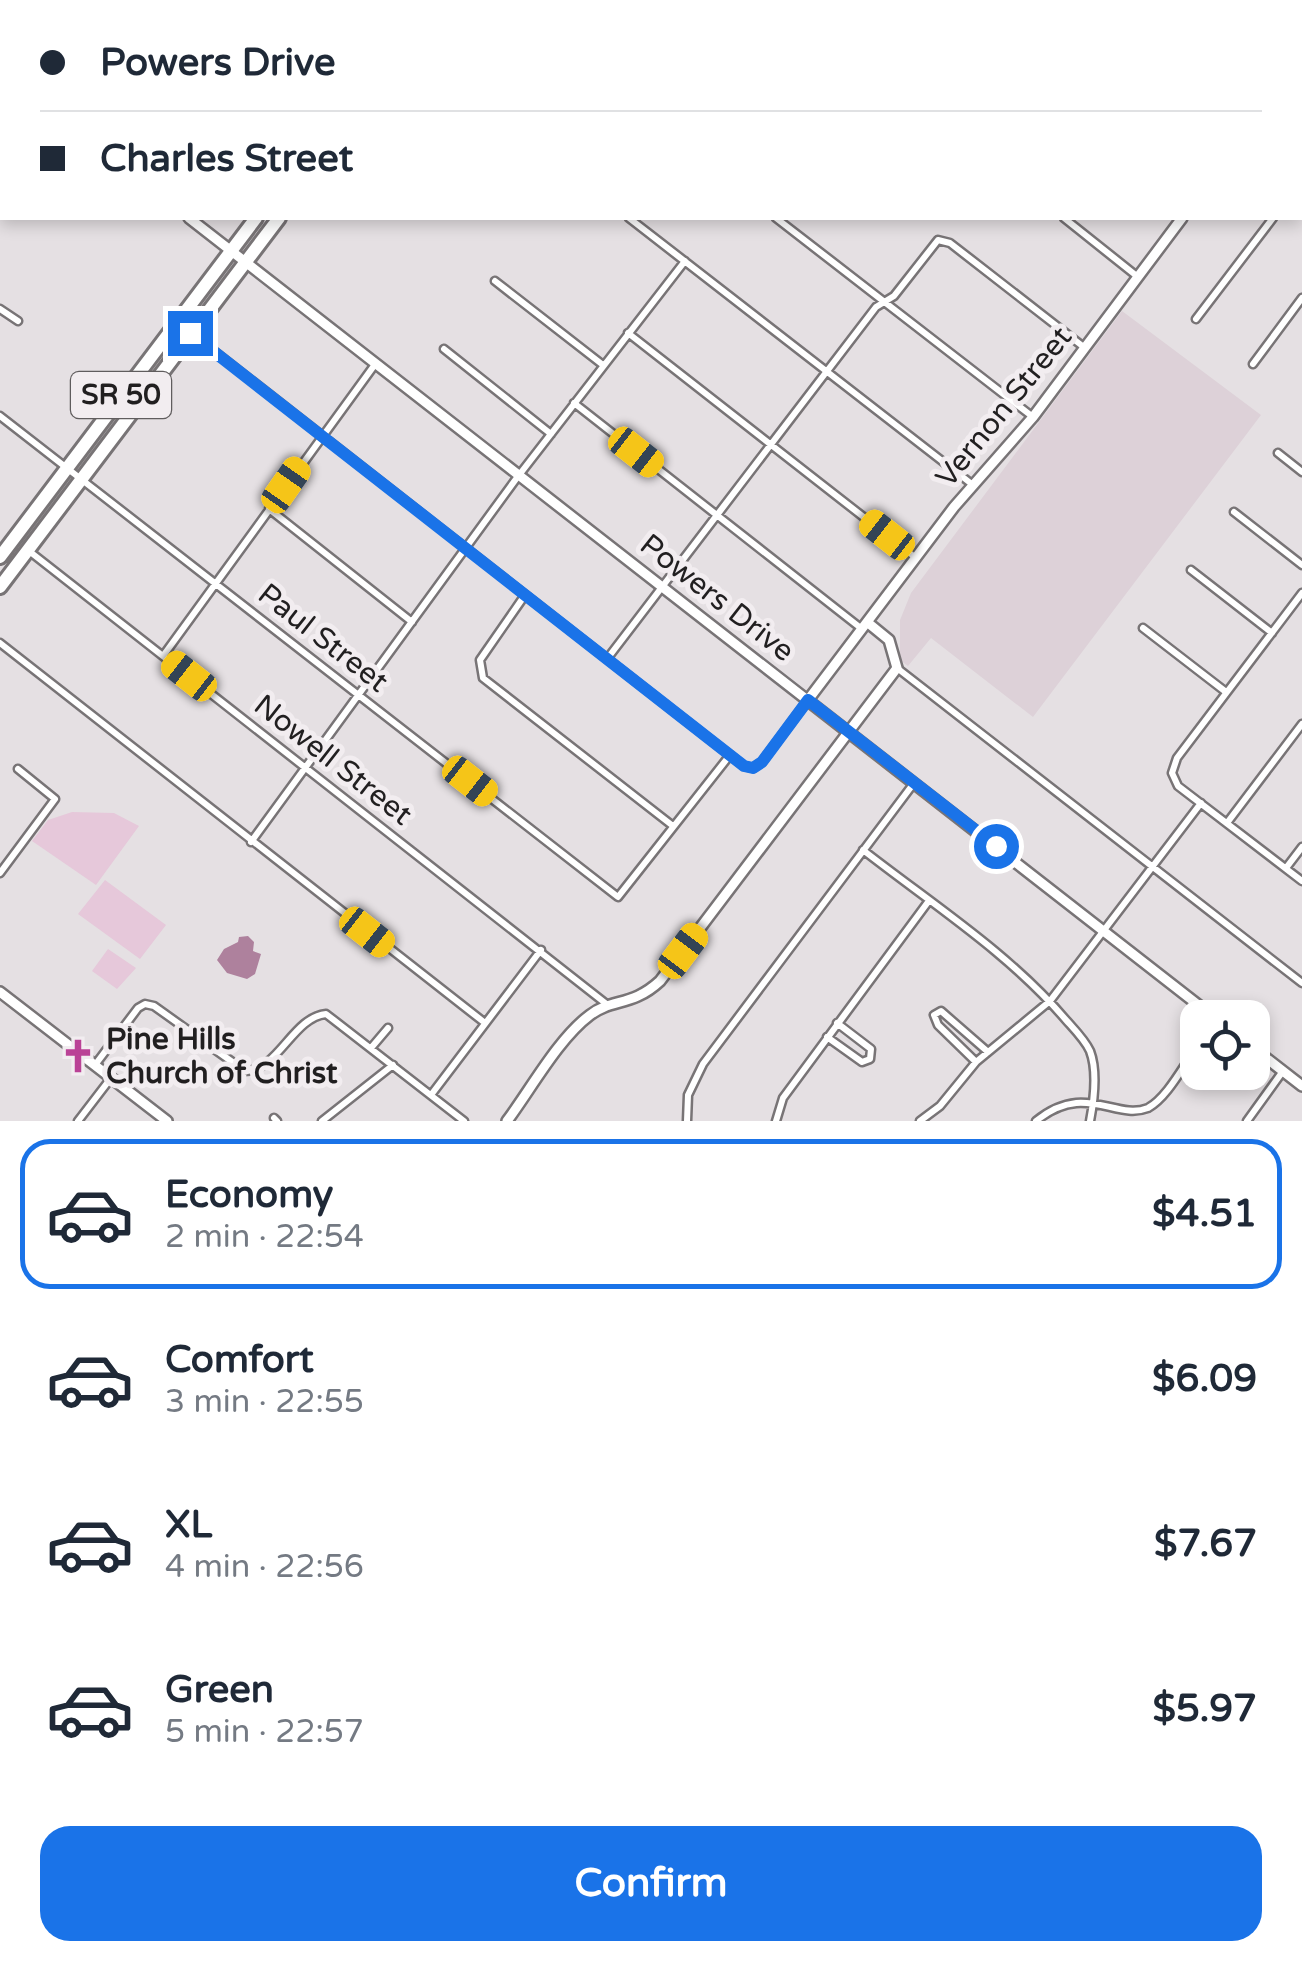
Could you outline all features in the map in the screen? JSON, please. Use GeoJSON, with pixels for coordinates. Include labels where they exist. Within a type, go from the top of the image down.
{"type":"FeatureCollection","features":[{"type":"Feature","properties":{"kind":"highway","name":"SR 50"},"geometry":{"type":"LineString","coordinates":[[0,557],[254,220]]}},
{"type":"Feature","properties":{"kind":"highway","name":"SR 50"},"geometry":{"type":"LineString","coordinates":[[0,588],[277,220]]}},
{"type":"Feature","properties":{"kind":"street","name":"Powers Drive"},"geometry":{"type":"LineString","coordinates":[[192,220],[1191,1000]]}},
{"type":"Feature","properties":{"kind":"street"},"geometry":{"type":"LineString","coordinates":[[632,220],[972,485]]}},
{"type":"Feature","properties":{"kind":"street"},"geometry":{"type":"LineString","coordinates":[[779,220],[1033,417]]}},
{"type":"Feature","properties":{"kind":"street"},"geometry":{"type":"LineString","coordinates":[[1067,220],[1138,277]]}},
{"type":"Feature","properties":{"kind":"street","name":"Vernon Street"},"geometry":{"type":"LineString","coordinates":[[730,755],[753,768],[771,750],[972,485],[1033,417],[1181,220]]}},
{"type":"Feature","properties":{"kind":"street"},"geometry":{"type":"LineString","coordinates":[[1196,320],[1271,220]]}},
{"type":"Feature","properties":{"kind":"street"},"geometry":{"type":"LineString","coordinates":[[606,659],[876,306],[894,296],[934,244],[942,239],[950,242],[1085,348]]}},
{"type":"Feature","properties":{"kind":"street"},"geometry":{"type":"LineString","coordinates":[[251,842],[550,434],[685,261]]}},
{"type":"Feature","properties":{"kind":"street"},"geometry":{"type":"LineString","coordinates":[[495,280],[603,365]]}},
{"type":"Feature","properties":{"kind":"street"},"geometry":{"type":"LineString","coordinates":[[1254,364],[1302,298]]}},
{"type":"Feature","properties":{"kind":"street"},"geometry":{"type":"LineString","coordinates":[[0,309],[18,320]]}},
{"type":"Feature","properties":{"kind":"street"},"geometry":{"type":"LineString","coordinates":[[628,332],[916,558]]}},
{"type":"Feature","properties":{"kind":"street"},"geometry":{"type":"LineString","coordinates":[[190,333],[730,755],[673,826],[484,678],[480,660],[525,595]]}},
{"type":"Feature","properties":{"kind":"street"},"geometry":{"type":"LineString","coordinates":[[444,349],[550,434]]}},
{"type":"Feature","properties":{"kind":"street"},"geometry":{"type":"LineString","coordinates":[[163,656],[376,364]]}},
{"type":"Feature","properties":{"kind":"street"},"geometry":{"type":"LineString","coordinates":[[574,403],[717,515],[889,640],[897,668],[1302,983]]}},
{"type":"Feature","properties":{"kind":"street","name":"Paul Street"},"geometry":{"type":"LineString","coordinates":[[0,416],[618,897],[673,826]]}},
{"type":"Feature","properties":{"kind":"street"},"geometry":{"type":"LineString","coordinates":[[1278,453],[1302,472]]}},
{"type":"Feature","properties":{"kind":"street"},"geometry":{"type":"LineString","coordinates":[[269,509],[412,622]]}},
{"type":"Feature","properties":{"kind":"street"},"geometry":{"type":"LineString","coordinates":[[1234,512],[1302,564]]}},
{"type":"Feature","properties":{"kind":"street","name":"Nowell Street"},"geometry":{"type":"LineString","coordinates":[[28,550],[610,1006]]}},
{"type":"Feature","properties":{"kind":"street"},"geometry":{"type":"LineString","coordinates":[[1192,570],[1272,633]]}},
{"type":"Feature","properties":{"kind":"street"},"geometry":{"type":"LineString","coordinates":[[1302,593],[1176,758],[1172,773],[1178,786],[1302,881]]}},
{"type":"Feature","properties":{"kind":"street"},"geometry":{"type":"LineString","coordinates":[[1143,628],[1226,692]]}},
{"type":"Feature","properties":{"kind":"street"},"geometry":{"type":"LineString","coordinates":[[0,643],[485,1023]]}},
{"type":"Feature","properties":{"kind":"street"},"geometry":{"type":"LineString","coordinates":[[507,1121],[593,1012],[645,996],[660,981],[897,668]]}},
{"type":"Feature","properties":{"kind":"street"},"geometry":{"type":"LineString","coordinates":[[1227,823],[1302,724]]}},
{"type":"Feature","properties":{"kind":"street"},"geometry":{"type":"LineString","coordinates":[[0,873],[55,799],[18,769]]}},
{"type":"Feature","properties":{"kind":"street"},"geometry":{"type":"LineString","coordinates":[[687,1121],[688,1095],[703,1064],[914,783]]}},
{"type":"Feature","properties":{"kind":"street"},"geometry":{"type":"LineString","coordinates":[[920,1121],[940,1106],[976,1062],[1050,1001],[1201,803]]}},
{"type":"Feature","properties":{"kind":"street"},"geometry":{"type":"LineString","coordinates":[[1286,868],[1302,847]]}},
{"type":"Feature","properties":{"kind":"street"},"geometry":{"type":"LineString","coordinates":[[863,850],[1008,962],[1050,1001],[1090,1050],[1094,1075],[1090,1121]]}},
{"type":"Feature","properties":{"kind":"street"},"geometry":{"type":"LineString","coordinates":[[776,1121],[782,1098],[929,901]]}},
{"type":"Feature","properties":{"kind":"street"},"geometry":{"type":"LineString","coordinates":[[431,1096],[541,950]]}},
{"type":"Feature","properties":{"kind":"street"},"geometry":{"type":"LineString","coordinates":[[0,992],[168,1121]]}},
{"type":"Feature","properties":{"kind":"street"},"geometry":{"type":"LineString","coordinates":[[95,1065],[136,1010],[145,1004],[154,1006],[245,1071],[254,1071],[308,1021],[322,1014],[333,1017],[464,1121]]}},
{"type":"Feature","properties":{"kind":"street"},"geometry":{"type":"LineString","coordinates":[[976,1062],[938,1025],[934,1015],[941,1011],[988,1052]]}},
{"type":"Feature","properties":{"kind":"street"},"geometry":{"type":"LineString","coordinates":[[827,1037],[862,1062],[870,1059],[871,1050],[837,1023]]}},
{"type":"Feature","properties":{"kind":"street"},"geometry":{"type":"LineString","coordinates":[[371,1048],[388,1028]]}},
{"type":"Feature","properties":{"kind":"street"},"geometry":{"type":"LineString","coordinates":[[1270,1062],[1302,1086]]}},
{"type":"Feature","properties":{"kind":"street"},"geometry":{"type":"LineString","coordinates":[[328,1119],[393,1064]]}},
{"type":"Feature","properties":{"kind":"street"},"geometry":{"type":"LineString","coordinates":[[1036,1121],[1052,1108],[1073,1102],[1135,1112],[1150,1107],[1180,1069]]}},
{"type":"Feature","properties":{"kind":"street"},"geometry":{"type":"LineString","coordinates":[[1247,1121],[1283,1072]]}},
{"type":"Feature","properties":{"kind":"street"},"geometry":{"type":"LineString","coordinates":[[78,1121],[111,1078]]}},
{"type":"Feature","properties":{"kind":"shaded area"},"geometry":{"type":"Polygon","coordinates":[[[1122,311],[1261,415],[1033,717],[931,638],[908,666],[900,660],[900,620],[911,593],[1122,311]]]}},
{"type":"Feature","properties":{"kind":"shaded area"},"geometry":{"type":"Polygon","coordinates":[[[72,812],[114,813],[139,826],[96,885],[32,841],[48,820],[72,812]]]}},
{"type":"Feature","properties":{"kind":"shaded area"},"geometry":{"type":"Polygon","coordinates":[[[105,880],[166,925],[140,959],[78,914],[105,880]]]}},
{"type":"Feature","properties":{"kind":"shaded area"},"geometry":{"type":"Polygon","coordinates":[[[248,936],[254,942],[253,951],[261,954],[255,974],[247,979],[227,973],[217,960],[239,937],[248,936]]]}},
{"type":"Feature","properties":{"kind":"shaded area"},"geometry":{"type":"Polygon","coordinates":[[[108,949],[136,968],[117,989],[92,971],[108,949]]]}},
{"type":"Feature","properties":{"kind":"place","name":"Pine Hills Church of Christ"},"geometry":{"type":"Point","coordinates":[78,1056]}},
{"type":"Feature","properties":{"kind":"route"},"geometry":{"type":"LineString","coordinates":[[190,333],[744,766],[753,768],[762,762],[808,700],[996,846]]}}]}
